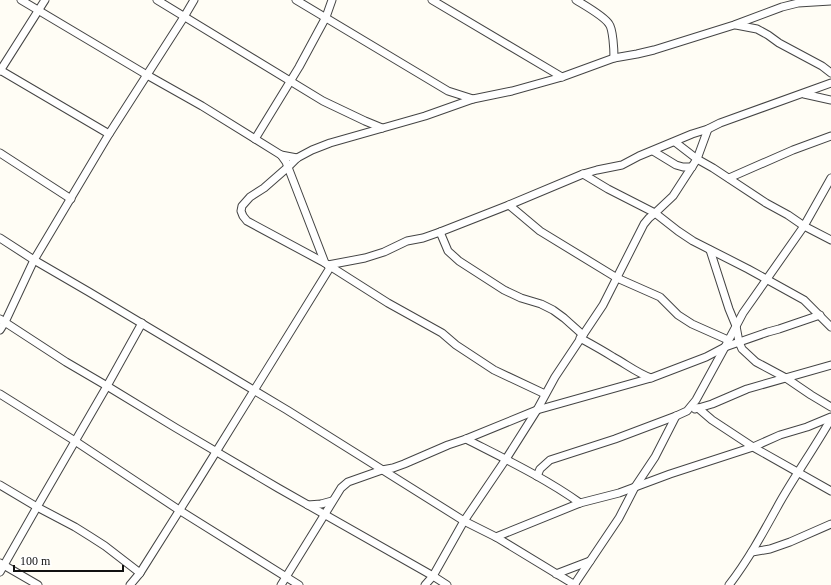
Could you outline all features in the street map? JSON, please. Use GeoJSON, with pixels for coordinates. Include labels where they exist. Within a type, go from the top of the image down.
{"type":"FeatureCollection","features":[{"type":"Feature","properties":{"kind":"street"},"geometry":{"type":"LineString","coordinates":[[21,0],[202,106],[281,155],[297,158]]}},
{"type":"Feature","properties":{"kind":"street"},"geometry":{"type":"LineString","coordinates":[[45,0],[0,71],[109,134]]}},
{"type":"Feature","properties":{"kind":"street"},"geometry":{"type":"LineString","coordinates":[[157,0],[323,101],[382,128]]}},
{"type":"Feature","properties":{"kind":"street"},"geometry":{"type":"LineString","coordinates":[[0,330],[3,320],[34,260],[109,134],[194,0]]}},
{"type":"Feature","properties":{"kind":"street"},"geometry":{"type":"LineString","coordinates":[[296,0],[448,91],[473,99]]}},
{"type":"Feature","properties":{"kind":"street"},"geometry":{"type":"LineString","coordinates":[[255,139],[326,17],[332,0]]}},
{"type":"Feature","properties":{"kind":"street"},"geometry":{"type":"LineString","coordinates":[[432,0],[562,77]]}},
{"type":"Feature","properties":{"kind":"street"},"geometry":{"type":"LineString","coordinates":[[576,0],[610,24],[614,58]]}},
{"type":"Feature","properties":{"kind":"street"},"geometry":{"type":"LineString","coordinates":[[545,394],[494,370],[456,346],[442,333],[388,303],[328,265],[247,221],[241,211],[242,206],[250,197],[264,188],[297,158],[324,145],[425,116],[473,99],[562,77],[614,58],[654,50],[734,25],[782,7],[793,4],[831,1]]}},
{"type":"Feature","properties":{"kind":"street"},"geometry":{"type":"LineString","coordinates":[[734,25],[757,29],[779,43],[822,66],[831,73]]}},
{"type":"Feature","properties":{"kind":"street"},"geometry":{"type":"LineString","coordinates":[[130,585],[140,572],[254,390],[328,265],[378,254],[407,241],[423,238],[440,232],[583,174],[622,165],[720,123],[831,84]]}},
{"type":"Feature","properties":{"kind":"street"},"geometry":{"type":"LineString","coordinates":[[804,94],[831,100]]}},
{"type":"Feature","properties":{"kind":"street"},"geometry":{"type":"LineString","coordinates":[[426,585],[433,576],[464,521],[506,459],[555,377],[603,305],[644,224],[648,218],[656,213],[673,196],[692,168],[697,159],[708,129]]}},
{"type":"Feature","properties":{"kind":"street"},"geometry":{"type":"LineString","coordinates":[[728,178],[793,150],[831,136]]}},
{"type":"Feature","properties":{"kind":"street"},"geometry":{"type":"LineString","coordinates":[[675,142],[697,159],[766,204],[831,240]]}},
{"type":"Feature","properties":{"kind":"street"},"geometry":{"type":"LineString","coordinates":[[654,151],[676,165],[692,168]]}},
{"type":"Feature","properties":{"kind":"street"},"geometry":{"type":"LineString","coordinates":[[0,153],[71,199]]}},
{"type":"Feature","properties":{"kind":"street"},"geometry":{"type":"LineString","coordinates":[[281,155],[288,167],[328,265]]}},
{"type":"Feature","properties":{"kind":"street"},"geometry":{"type":"LineString","coordinates":[[583,174],[608,189],[656,213],[693,241],[766,278],[804,300],[831,327]]}},
{"type":"Feature","properties":{"kind":"street"},"geometry":{"type":"LineString","coordinates":[[687,411],[696,400],[743,313],[766,278],[804,226],[831,178]]}},
{"type":"Feature","properties":{"kind":"street"},"geometry":{"type":"LineString","coordinates":[[509,205],[540,231],[617,278],[660,298],[678,315],[692,324],[728,340]]}},
{"type":"Feature","properties":{"kind":"street"},"geometry":{"type":"LineString","coordinates":[[440,232],[448,251],[459,261],[504,290],[520,298],[541,304],[553,310],[564,318],[581,336],[642,375],[651,378]]}},
{"type":"Feature","properties":{"kind":"street"},"geometry":{"type":"LineString","coordinates":[[0,238],[34,260],[254,390],[464,521],[496,537],[574,585],[619,518],[655,457],[676,416]]}},
{"type":"Feature","properties":{"kind":"street"},"geometry":{"type":"LineString","coordinates":[[710,250],[736,326],[742,349],[756,362],[786,378],[831,407]]}},
{"type":"Feature","properties":{"kind":"street"},"geometry":{"type":"LineString","coordinates":[[281,585],[340,488],[344,485],[382,470],[404,464],[536,410],[651,378],[706,357],[725,347],[820,315]]}},
{"type":"Feature","properties":{"kind":"street"},"geometry":{"type":"LineString","coordinates":[[3,320],[66,362],[176,428],[447,585]]}},
{"type":"Feature","properties":{"kind":"street"},"geometry":{"type":"LineString","coordinates":[[0,572],[2,564],[75,442],[142,323]]}},
{"type":"Feature","properties":{"kind":"street"},"geometry":{"type":"LineString","coordinates":[[537,476],[540,469],[550,460],[615,439],[687,411],[712,404],[747,389],[831,364]]}},
{"type":"Feature","properties":{"kind":"street"},"geometry":{"type":"LineString","coordinates":[[0,394],[179,510],[299,585]]}},
{"type":"Feature","properties":{"kind":"street"},"geometry":{"type":"LineString","coordinates":[[698,408],[712,420],[753,447],[831,490]]}},
{"type":"Feature","properties":{"kind":"street"},"geometry":{"type":"LineString","coordinates":[[496,537],[580,503],[619,493],[670,474],[753,447],[831,418]]}},
{"type":"Feature","properties":{"kind":"street"},"geometry":{"type":"LineString","coordinates":[[729,585],[752,552],[831,418]]}},
{"type":"Feature","properties":{"kind":"street"},"geometry":{"type":"LineString","coordinates":[[466,439],[537,476],[580,503]]}},
{"type":"Feature","properties":{"kind":"street"},"geometry":{"type":"LineString","coordinates":[[0,485],[91,536],[140,572]]}},
{"type":"Feature","properties":{"kind":"street"},"geometry":{"type":"LineString","coordinates":[[308,505],[332,501]]}},
{"type":"Feature","properties":{"kind":"street"},"geometry":{"type":"LineString","coordinates":[[752,552],[770,549],[790,542],[831,524]]}},
{"type":"Feature","properties":{"kind":"street"},"geometry":{"type":"LineString","coordinates":[[556,574],[590,561]]}},
{"type":"Feature","properties":{"kind":"street"},"geometry":{"type":"LineString","coordinates":[[2,564],[38,585]]}}]}
